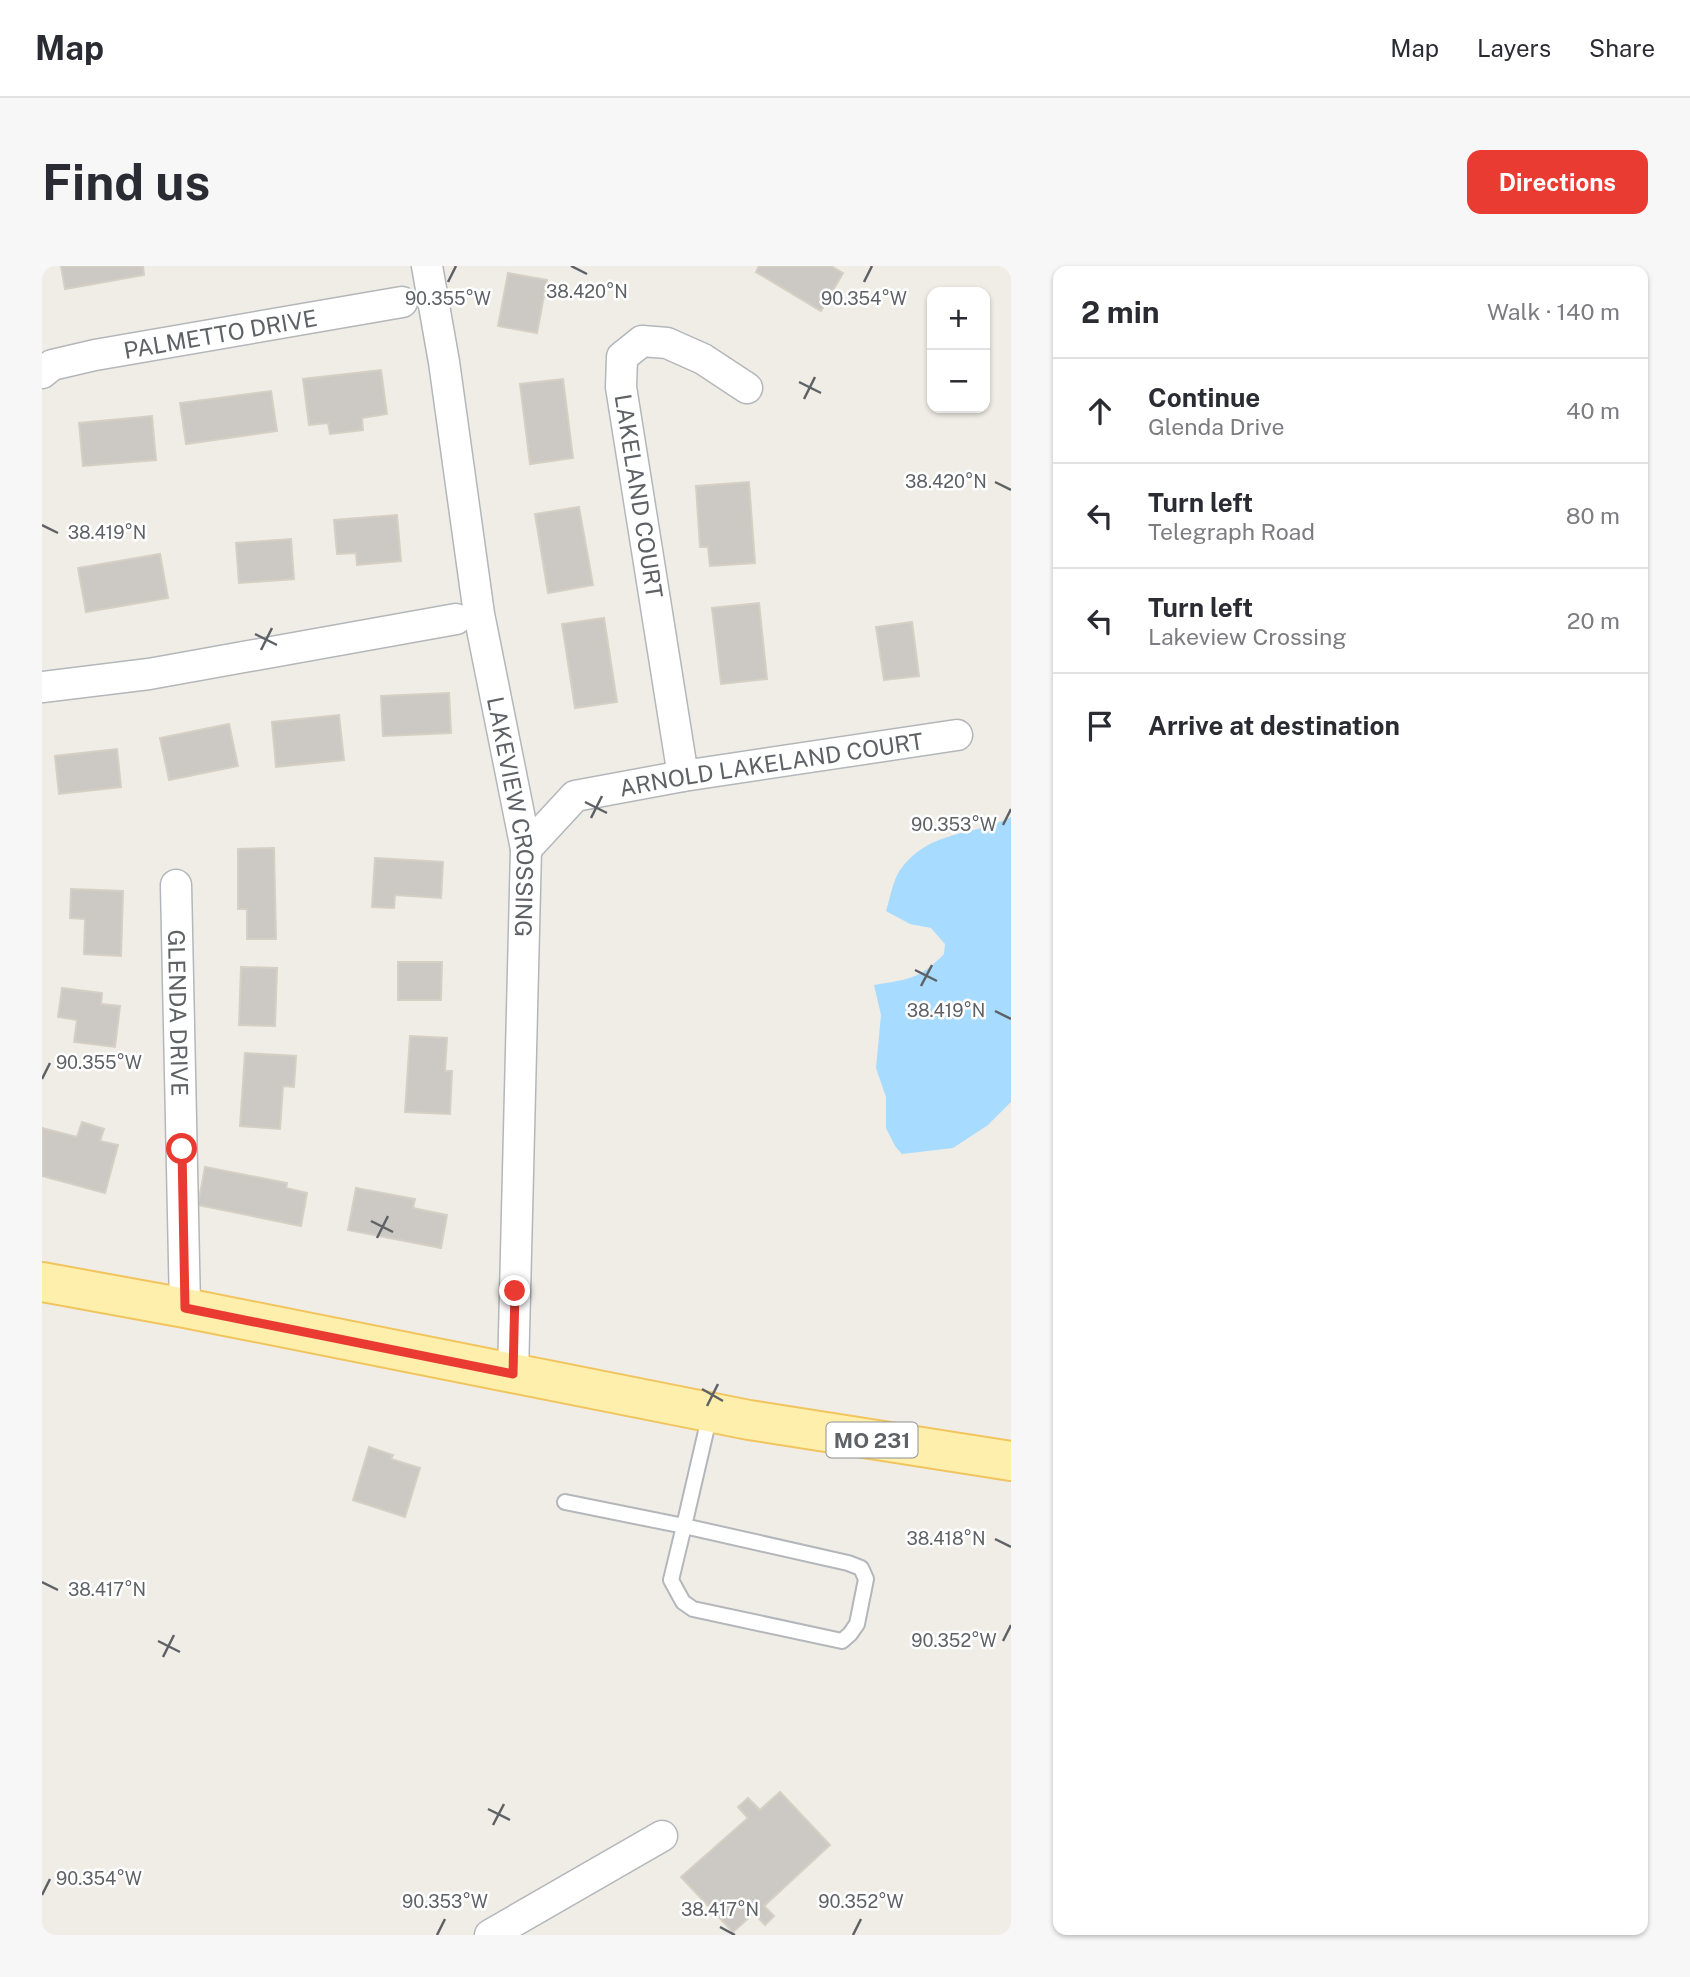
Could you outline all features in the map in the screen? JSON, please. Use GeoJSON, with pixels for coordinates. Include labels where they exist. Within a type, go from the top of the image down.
{"type":"FeatureCollection","features":[{"type":"Feature","properties":{"kind":"main road","name":"MO 231"},"geometry":{"type":"LineString","coordinates":[[42,1282],[710,1413],[813,1431],[1006,1456]]}},
{"type":"Feature","properties":{"kind":"street","name":"LAKEVIEW CROSSING"},"geometry":{"type":"LineString","coordinates":[[427,266],[444,362],[479,614],[526,849],[513,1374]]}},
{"type":"Feature","properties":{"kind":"street","name":"PALMETTO DRIVE"},"geometry":{"type":"LineString","coordinates":[[42,373],[52,365],[95,355],[402,302]]}},
{"type":"Feature","properties":{"kind":"street","name":"LAKELAND COURT"},"geometry":{"type":"LineString","coordinates":[[682,776],[621,387],[622,357],[642,341],[667,343],[703,359],[747,388]]}},
{"type":"Feature","properties":{"kind":"street"},"geometry":{"type":"LineString","coordinates":[[42,686],[149,674],[456,619]]}},
{"type":"Feature","properties":{"kind":"street","name":"ARNOLD LAKELAND COURT"},"geometry":{"type":"LineString","coordinates":[[526,849],[575,796],[682,776],[957,735]]}},
{"type":"Feature","properties":{"kind":"street","name":"GLENDA DRIVE"},"geometry":{"type":"LineString","coordinates":[[176,885],[185,1308]]}},
{"type":"Feature","properties":{"kind":"street"},"geometry":{"type":"LineString","coordinates":[[490,1935],[662,1836]]}},
{"type":"Feature","properties":{"kind":"lane"},"geometry":{"type":"LineString","coordinates":[[565,1502],[684,1526],[861,1568],[866,1579],[857,1624],[842,1641],[693,1609],[683,1602],[671,1580],[684,1526],[710,1413]]}},
{"type":"Feature","properties":{"kind":"water"},"geometry":{"type":"Polygon","coordinates":[[[1011,817],[1011,1102],[988,1125],[953,1148],[902,1154],[886,1128],[886,1097],[876,1068],[881,1015],[874,985],[920,974],[944,954],[945,944],[931,928],[910,924],[886,911],[894,884],[900,870],[924,847],[1011,817]]]}},
{"type":"Feature","properties":{"kind":"building"},"geometry":{"type":"Polygon","coordinates":[[[61,266],[143,266],[144,275],[65,289],[61,266]]]}},
{"type":"Feature","properties":{"kind":"building"},"geometry":{"type":"Polygon","coordinates":[[[759,266],[831,266],[843,273],[821,311],[756,272],[759,266]]]}},
{"type":"Feature","properties":{"kind":"building"},"geometry":{"type":"Polygon","coordinates":[[[508,273],[547,280],[537,333],[498,326],[508,273]]]}},
{"type":"Feature","properties":{"kind":"building"},"geometry":{"type":"Polygon","coordinates":[[[381,370],[387,414],[362,418],[363,430],[330,434],[328,423],[309,425],[303,379],[381,370]]]}},
{"type":"Feature","properties":{"kind":"building"},"geometry":{"type":"Polygon","coordinates":[[[563,379],[573,458],[530,464],[520,384],[563,379]]]}},
{"type":"Feature","properties":{"kind":"building"},"geometry":{"type":"Polygon","coordinates":[[[271,391],[277,431],[186,444],[180,403],[271,391]]]}},
{"type":"Feature","properties":{"kind":"building"},"geometry":{"type":"Polygon","coordinates":[[[152,416],[156,460],[83,466],[79,423],[152,416]]]}},
{"type":"Feature","properties":{"kind":"building"},"geometry":{"type":"Polygon","coordinates":[[[749,482],[755,563],[710,566],[708,547],[700,547],[696,486],[749,482]]]}},
{"type":"Feature","properties":{"kind":"building"},"geometry":{"type":"Polygon","coordinates":[[[579,507],[593,585],[548,593],[535,514],[579,507]]]}},
{"type":"Feature","properties":{"kind":"building"},"geometry":{"type":"Polygon","coordinates":[[[397,515],[401,561],[357,565],[356,553],[337,554],[334,520],[397,515]]]}},
{"type":"Feature","properties":{"kind":"building"},"geometry":{"type":"Polygon","coordinates":[[[291,539],[294,579],[239,583],[236,543],[291,539]]]}},
{"type":"Feature","properties":{"kind":"building"},"geometry":{"type":"Polygon","coordinates":[[[160,554],[168,598],[86,612],[78,568],[160,554]]]}},
{"type":"Feature","properties":{"kind":"building"},"geometry":{"type":"Polygon","coordinates":[[[759,603],[767,679],[721,684],[712,608],[759,603]]]}},
{"type":"Feature","properties":{"kind":"building"},"geometry":{"type":"Polygon","coordinates":[[[604,618],[617,702],[575,708],[562,624],[604,618]]]}},
{"type":"Feature","properties":{"kind":"building"},"geometry":{"type":"Polygon","coordinates":[[[912,622],[919,676],[884,680],[876,627],[912,622]]]}},
{"type":"Feature","properties":{"kind":"building"},"geometry":{"type":"Polygon","coordinates":[[[449,693],[451,733],[383,736],[381,696],[449,693]]]}},
{"type":"Feature","properties":{"kind":"building"},"geometry":{"type":"Polygon","coordinates":[[[339,715],[344,760],[276,767],[272,722],[339,715]]]}},
{"type":"Feature","properties":{"kind":"building"},"geometry":{"type":"Polygon","coordinates":[[[229,724],[238,766],[169,780],[160,738],[229,724]]]}},
{"type":"Feature","properties":{"kind":"building"},"geometry":{"type":"Polygon","coordinates":[[[117,749],[121,787],[59,794],[55,756],[117,749]]]}},
{"type":"Feature","properties":{"kind":"building"},"geometry":{"type":"Polygon","coordinates":[[[274,848],[276,939],[247,939],[247,909],[238,909],[238,849],[274,848]]]}},
{"type":"Feature","properties":{"kind":"building"},"geometry":{"type":"Polygon","coordinates":[[[375,858],[443,862],[441,898],[395,895],[394,908],[372,907],[375,858]]]}},
{"type":"Feature","properties":{"kind":"building"},"geometry":{"type":"Polygon","coordinates":[[[71,889],[123,891],[121,956],[84,954],[85,919],[70,918],[71,889]]]}},
{"type":"Feature","properties":{"kind":"building"},"geometry":{"type":"Polygon","coordinates":[[[398,962],[442,962],[441,1000],[398,1000],[398,962]]]}},
{"type":"Feature","properties":{"kind":"building"},"geometry":{"type":"Polygon","coordinates":[[[241,967],[277,968],[275,1026],[239,1025],[241,967]]]}},
{"type":"Feature","properties":{"kind":"building"},"geometry":{"type":"Polygon","coordinates":[[[62,988],[102,993],[101,1004],[120,1006],[115,1047],[74,1042],[77,1020],[58,1017],[62,988]]]}},
{"type":"Feature","properties":{"kind":"building"},"geometry":{"type":"Polygon","coordinates":[[[410,1036],[447,1038],[445,1071],[452,1071],[450,1114],[405,1112],[410,1036]]]}},
{"type":"Feature","properties":{"kind":"building"},"geometry":{"type":"Polygon","coordinates":[[[245,1053],[296,1056],[294,1087],[283,1086],[280,1129],[240,1126],[245,1053]]]}},
{"type":"Feature","properties":{"kind":"building"},"geometry":{"type":"Polygon","coordinates":[[[82,1122],[104,1129],[100,1141],[118,1145],[105,1193],[42,1176],[42,1128],[77,1137],[82,1122]]]}},
{"type":"Feature","properties":{"kind":"building"},"geometry":{"type":"Polygon","coordinates":[[[205,1167],[287,1183],[286,1188],[307,1193],[301,1226],[198,1205],[205,1167]]]}},
{"type":"Feature","properties":{"kind":"building"},"geometry":{"type":"Polygon","coordinates":[[[356,1188],[415,1199],[413,1208],[447,1215],[441,1248],[348,1230],[356,1188]]]}},
{"type":"Feature","properties":{"kind":"building"},"geometry":{"type":"Polygon","coordinates":[[[369,1447],[393,1455],[391,1459],[420,1468],[405,1517],[353,1500],[369,1447]]]}},
{"type":"Feature","properties":{"kind":"building"},"geometry":{"type":"Polygon","coordinates":[[[780,1792],[830,1845],[764,1906],[774,1916],[765,1925],[754,1913],[733,1932],[681,1877],[748,1818],[738,1807],[748,1798],[760,1810],[780,1792]]]}},
{"type":"Feature","properties":{"kind":"route"},"geometry":{"type":"LineString","coordinates":[[182,1149],[185,1308],[513,1374],[515,1291]]}}]}
